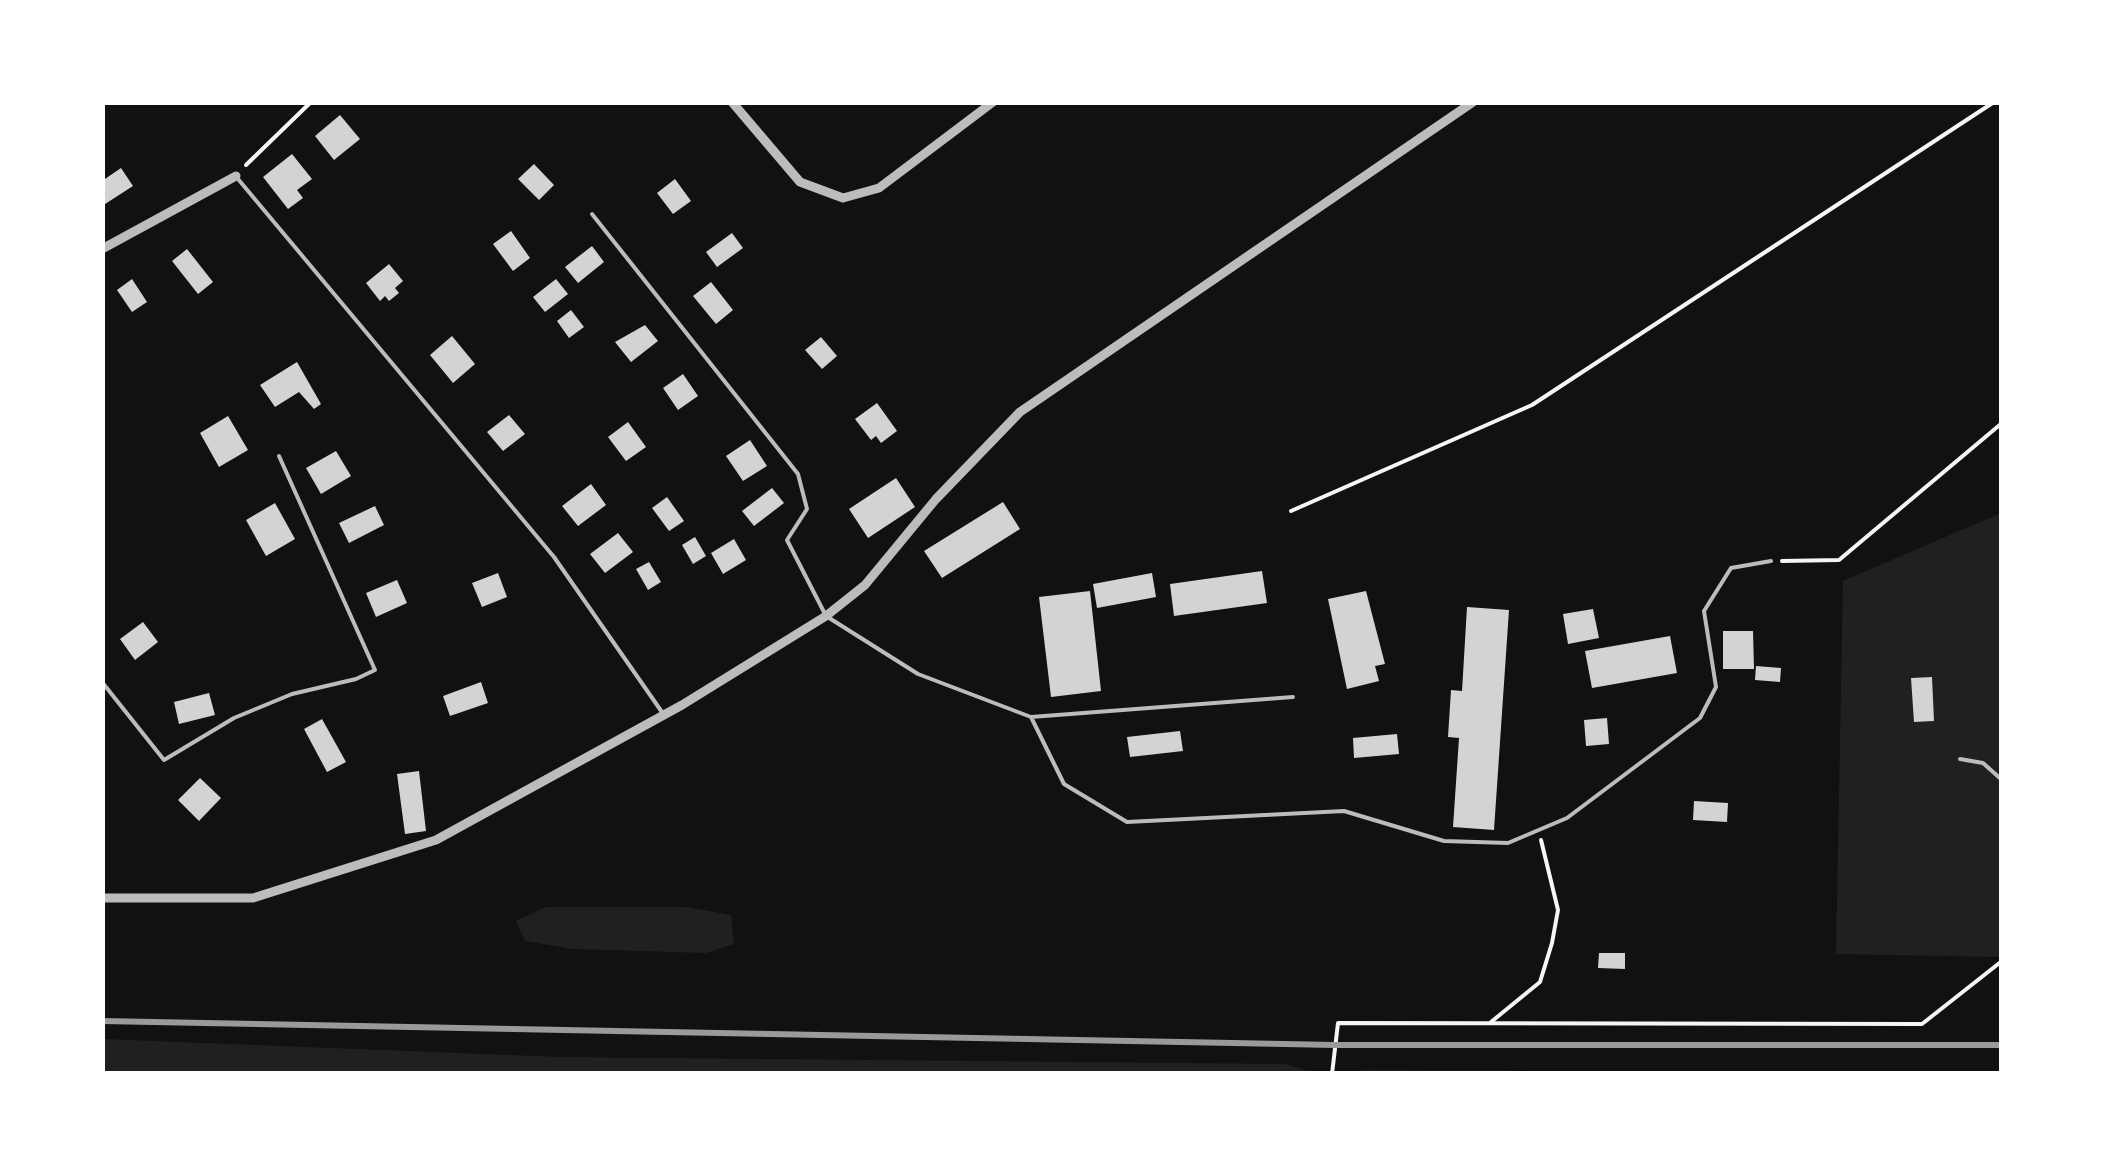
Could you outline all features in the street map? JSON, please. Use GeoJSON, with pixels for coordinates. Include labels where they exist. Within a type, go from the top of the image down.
{"type":"FeatureCollection","features":[{"type":"Feature","properties":{"kind":"street"},"geometry":{"type":"LineString","coordinates":[[732,102],[800,182],[843,198],[879,188],[992,102]]}},
{"type":"Feature","properties":{"kind":"street"},"geometry":{"type":"LineString","coordinates":[[102,898],[253,898],[417,846],[664,715],[826,616],[865,586],[936,499],[1020,412],[1473,102]]}},
{"type":"Feature","properties":{"kind":"street"},"geometry":{"type":"LineString","coordinates":[[102,248],[236,176]]}},
{"type":"Feature","properties":{"kind":"lane"},"geometry":{"type":"LineString","coordinates":[[236,176],[554,557],[664,715]]}},
{"type":"Feature","properties":{"kind":"lane"},"geometry":{"type":"LineString","coordinates":[[592,214],[798,474],[807,509],[788,540],[826,616],[918,674],[1031,717],[1293,697]]}},
{"type":"Feature","properties":{"kind":"lane"},"geometry":{"type":"LineString","coordinates":[[102,682],[164,760],[234,718],[292,694],[356,679],[375,670],[279,456]]}},
{"type":"Feature","properties":{"kind":"lane"},"geometry":{"type":"LineString","coordinates":[[1031,717],[1064,784],[1127,822],[1344,812],[1444,841],[1508,843],[1567,818],[1700,718],[1716,686],[1704,610],[1732,568],[1771,561]]}},
{"type":"Feature","properties":{"kind":"lane"},"geometry":{"type":"LineString","coordinates":[[1960,759],[1983,764],[2002,780]]}},
{"type":"Feature","properties":{"kind":"path"},"geometry":{"type":"LineString","coordinates":[[236,176],[311,102]]}},
{"type":"Feature","properties":{"kind":"path"},"geometry":{"type":"LineString","coordinates":[[1291,511],[1532,405],[1994,102]]}},
{"type":"Feature","properties":{"kind":"path"},"geometry":{"type":"LineString","coordinates":[[1771,561],[1839,560],[2002,423]]}},
{"type":"Feature","properties":{"kind":"path"},"geometry":{"type":"LineString","coordinates":[[1490,1023],[1540,982],[1552,943],[1558,910],[1538,830]]}},
{"type":"Feature","properties":{"kind":"path"},"geometry":{"type":"LineString","coordinates":[[1332,1074],[1338,1023],[1922,1024],[2002,961]]}},
{"type":"Feature","properties":{"kind":"shaded area"},"geometry":{"type":"Polygon","coordinates":[[[2001,513],[2001,957],[1836,954],[1843,581],[2001,513]]]}},
{"type":"Feature","properties":{"kind":"shaded area"},"geometry":{"type":"Polygon","coordinates":[[[546,907],[686,907],[731,915],[734,944],[706,953],[573,949],[525,941],[516,921],[546,907]]]}},
{"type":"Feature","properties":{"kind":"shaded area"},"geometry":{"type":"Polygon","coordinates":[[[103,1039],[560,1057],[1285,1064],[1308,1071],[103,1074],[103,1039]]]}},
{"type":"Feature","properties":{"kind":"shaded area"},"geometry":{"type":"Polygon","coordinates":[[[1362,1070],[1850,1073],[1361,1073],[1362,1070]]]}},
{"type":"Feature","properties":{"kind":"building"},"geometry":{"type":"Polygon","coordinates":[[[340,115],[360,139],[334,160],[315,136],[340,115]]]}},
{"type":"Feature","properties":{"kind":"building"},"geometry":{"type":"Polygon","coordinates":[[[292,154],[312,179],[297,190],[303,198],[288,209],[263,177],[292,154]]]}},
{"type":"Feature","properties":{"kind":"building"},"geometry":{"type":"Polygon","coordinates":[[[534,164],[554,185],[539,200],[518,179],[534,164]]]}},
{"type":"Feature","properties":{"kind":"building"},"geometry":{"type":"Polygon","coordinates":[[[121,168],[133,186],[102,206],[102,181],[121,168]]]}},
{"type":"Feature","properties":{"kind":"building"},"geometry":{"type":"Polygon","coordinates":[[[675,179],[691,201],[673,214],[657,193],[675,179]]]}},
{"type":"Feature","properties":{"kind":"building"},"geometry":{"type":"Polygon","coordinates":[[[511,231],[530,258],[513,271],[493,244],[511,231]]]}},
{"type":"Feature","properties":{"kind":"building"},"geometry":{"type":"Polygon","coordinates":[[[732,233],[743,248],[717,267],[706,252],[732,233]]]}},
{"type":"Feature","properties":{"kind":"building"},"geometry":{"type":"Polygon","coordinates":[[[592,246],[604,262],[578,283],[565,267],[592,246]]]}},
{"type":"Feature","properties":{"kind":"building"},"geometry":{"type":"Polygon","coordinates":[[[187,249],[213,282],[198,294],[172,261],[187,249]]]}},
{"type":"Feature","properties":{"kind":"building"},"geometry":{"type":"Polygon","coordinates":[[[389,264],[403,281],[395,288],[399,293],[389,301],[385,296],[380,301],[366,283],[389,264]]]}},
{"type":"Feature","properties":{"kind":"building"},"geometry":{"type":"Polygon","coordinates":[[[132,279],[147,302],[132,312],[117,290],[132,279]]]}},
{"type":"Feature","properties":{"kind":"building"},"geometry":{"type":"Polygon","coordinates":[[[556,279],[568,294],[545,312],[533,297],[556,279]]]}},
{"type":"Feature","properties":{"kind":"building"},"geometry":{"type":"Polygon","coordinates":[[[711,282],[733,310],[716,324],[693,296],[711,282]]]}},
{"type":"Feature","properties":{"kind":"building"},"geometry":{"type":"Polygon","coordinates":[[[571,310],[584,327],[569,338],[557,321],[571,310]]]}},
{"type":"Feature","properties":{"kind":"building"},"geometry":{"type":"Polygon","coordinates":[[[645,325],[658,341],[631,362],[615,342],[645,325]]]}},
{"type":"Feature","properties":{"kind":"building"},"geometry":{"type":"Polygon","coordinates":[[[452,336],[475,364],[453,383],[430,355],[452,336]]]}},
{"type":"Feature","properties":{"kind":"building"},"geometry":{"type":"Polygon","coordinates":[[[821,337],[837,356],[822,369],[805,350],[821,337]]]}},
{"type":"Feature","properties":{"kind":"building"},"geometry":{"type":"Polygon","coordinates":[[[297,362],[321,404],[314,409],[299,392],[275,407],[260,385],[297,362]]]}},
{"type":"Feature","properties":{"kind":"building"},"geometry":{"type":"Polygon","coordinates":[[[683,374],[698,396],[678,410],[663,388],[683,374]]]}},
{"type":"Feature","properties":{"kind":"building"},"geometry":{"type":"Polygon","coordinates":[[[877,403],[897,431],[881,443],[876,436],[871,440],[855,419],[877,403]]]}},
{"type":"Feature","properties":{"kind":"building"},"geometry":{"type":"Polygon","coordinates":[[[509,415],[525,434],[503,451],[487,432],[509,415]]]}},
{"type":"Feature","properties":{"kind":"building"},"geometry":{"type":"Polygon","coordinates":[[[228,416],[248,450],[219,467],[200,433],[228,416]]]}},
{"type":"Feature","properties":{"kind":"building"},"geometry":{"type":"Polygon","coordinates":[[[628,422],[646,447],[626,461],[608,437],[628,422]]]}},
{"type":"Feature","properties":{"kind":"building"},"geometry":{"type":"Polygon","coordinates":[[[750,440],[767,466],[743,481],[726,456],[750,440]]]}},
{"type":"Feature","properties":{"kind":"building"},"geometry":{"type":"Polygon","coordinates":[[[336,451],[351,476],[321,494],[306,468],[336,451]]]}},
{"type":"Feature","properties":{"kind":"building"},"geometry":{"type":"Polygon","coordinates":[[[896,478],[915,507],[868,538],[849,509],[896,478]]]}},
{"type":"Feature","properties":{"kind":"building"},"geometry":{"type":"Polygon","coordinates":[[[591,484],[606,505],[578,526],[562,506],[591,484]]]}},
{"type":"Feature","properties":{"kind":"building"},"geometry":{"type":"Polygon","coordinates":[[[772,488],[784,503],[754,526],[742,511],[772,488]]]}},
{"type":"Feature","properties":{"kind":"building"},"geometry":{"type":"Polygon","coordinates":[[[667,497],[684,521],[669,531],[652,508],[667,497]]]}},
{"type":"Feature","properties":{"kind":"building"},"geometry":{"type":"Polygon","coordinates":[[[1003,502],[1020,529],[942,578],[924,551],[1003,502]]]}},
{"type":"Feature","properties":{"kind":"building"},"geometry":{"type":"Polygon","coordinates":[[[275,503],[295,539],[266,556],[246,520],[275,503]]]}},
{"type":"Feature","properties":{"kind":"building"},"geometry":{"type":"Polygon","coordinates":[[[375,506],[384,525],[349,543],[339,523],[375,506]]]}},
{"type":"Feature","properties":{"kind":"building"},"geometry":{"type":"Polygon","coordinates":[[[618,533],[633,552],[605,573],[590,554],[618,533]]]}},
{"type":"Feature","properties":{"kind":"building"},"geometry":{"type":"Polygon","coordinates":[[[695,537],[706,556],[693,564],[682,545],[695,537]]]}},
{"type":"Feature","properties":{"kind":"building"},"geometry":{"type":"Polygon","coordinates":[[[734,539],[746,560],[723,574],[711,553],[734,539]]]}},
{"type":"Feature","properties":{"kind":"building"},"geometry":{"type":"Polygon","coordinates":[[[649,562],[661,582],[648,590],[636,569],[649,562]]]}},
{"type":"Feature","properties":{"kind":"building"},"geometry":{"type":"Polygon","coordinates":[[[1262,571],[1267,603],[1174,616],[1170,584],[1262,571]]]}},
{"type":"Feature","properties":{"kind":"building"},"geometry":{"type":"Polygon","coordinates":[[[498,573],[507,597],[482,607],[472,583],[498,573]]]}},
{"type":"Feature","properties":{"kind":"building"},"geometry":{"type":"Polygon","coordinates":[[[1152,573],[1156,597],[1097,608],[1093,584],[1152,573]]]}},
{"type":"Feature","properties":{"kind":"building"},"geometry":{"type":"Polygon","coordinates":[[[397,580],[407,603],[376,617],[366,593],[397,580]]]}},
{"type":"Feature","properties":{"kind":"building"},"geometry":{"type":"Polygon","coordinates":[[[1090,591],[1101,691],[1051,697],[1039,597],[1090,591]]]}},
{"type":"Feature","properties":{"kind":"building"},"geometry":{"type":"Polygon","coordinates":[[[1366,591],[1385,664],[1375,666],[1379,681],[1347,689],[1328,599],[1366,591]]]}},
{"type":"Feature","properties":{"kind":"building"},"geometry":{"type":"Polygon","coordinates":[[[1467,607],[1509,610],[1494,830],[1453,827],[1459,738],[1448,737],[1451,690],[1462,691],[1467,607]]]}},
{"type":"Feature","properties":{"kind":"building"},"geometry":{"type":"Polygon","coordinates":[[[1593,609],[1599,638],[1568,644],[1563,614],[1593,609]]]}},
{"type":"Feature","properties":{"kind":"building"},"geometry":{"type":"Polygon","coordinates":[[[143,622],[158,642],[135,660],[120,639],[143,622]]]}},
{"type":"Feature","properties":{"kind":"building"},"geometry":{"type":"Polygon","coordinates":[[[1723,631],[1753,631],[1754,669],[1723,669],[1723,631]]]}},
{"type":"Feature","properties":{"kind":"building"},"geometry":{"type":"Polygon","coordinates":[[[1670,636],[1677,673],[1592,688],[1585,651],[1670,636]]]}},
{"type":"Feature","properties":{"kind":"building"},"geometry":{"type":"Polygon","coordinates":[[[1756,666],[1781,668],[1780,682],[1755,680],[1756,666]]]}},
{"type":"Feature","properties":{"kind":"building"},"geometry":{"type":"Polygon","coordinates":[[[1932,677],[1934,721],[1914,722],[1911,678],[1932,677]]]}},
{"type":"Feature","properties":{"kind":"building"},"geometry":{"type":"Polygon","coordinates":[[[481,682],[488,703],[450,716],[443,696],[481,682]]]}},
{"type":"Feature","properties":{"kind":"building"},"geometry":{"type":"Polygon","coordinates":[[[209,693],[215,715],[179,724],[174,702],[209,693]]]}},
{"type":"Feature","properties":{"kind":"building"},"geometry":{"type":"Polygon","coordinates":[[[1607,718],[1609,744],[1586,746],[1584,720],[1607,718]]]}},
{"type":"Feature","properties":{"kind":"building"},"geometry":{"type":"Polygon","coordinates":[[[322,719],[346,762],[327,772],[304,729],[322,719]]]}},
{"type":"Feature","properties":{"kind":"building"},"geometry":{"type":"Polygon","coordinates":[[[1180,731],[1183,751],[1130,757],[1127,737],[1180,731]]]}},
{"type":"Feature","properties":{"kind":"building"},"geometry":{"type":"Polygon","coordinates":[[[1397,734],[1399,754],[1354,758],[1353,738],[1397,734]]]}},
{"type":"Feature","properties":{"kind":"building"},"geometry":{"type":"Polygon","coordinates":[[[419,771],[426,831],[405,834],[397,774],[419,771]]]}},
{"type":"Feature","properties":{"kind":"building"},"geometry":{"type":"Polygon","coordinates":[[[200,778],[221,798],[199,821],[178,800],[200,778]]]}},
{"type":"Feature","properties":{"kind":"building"},"geometry":{"type":"Polygon","coordinates":[[[1694,801],[1728,803],[1727,822],[1693,820],[1694,801]]]}},
{"type":"Feature","properties":{"kind":"building"},"geometry":{"type":"Polygon","coordinates":[[[1599,953],[1625,953],[1625,969],[1598,968],[1599,953]]]}},
{"type":"Feature","properties":{"kind":"railway"},"geometry":{"type":"LineString","coordinates":[[102,1021],[1335,1045],[2002,1045]]}}]}
